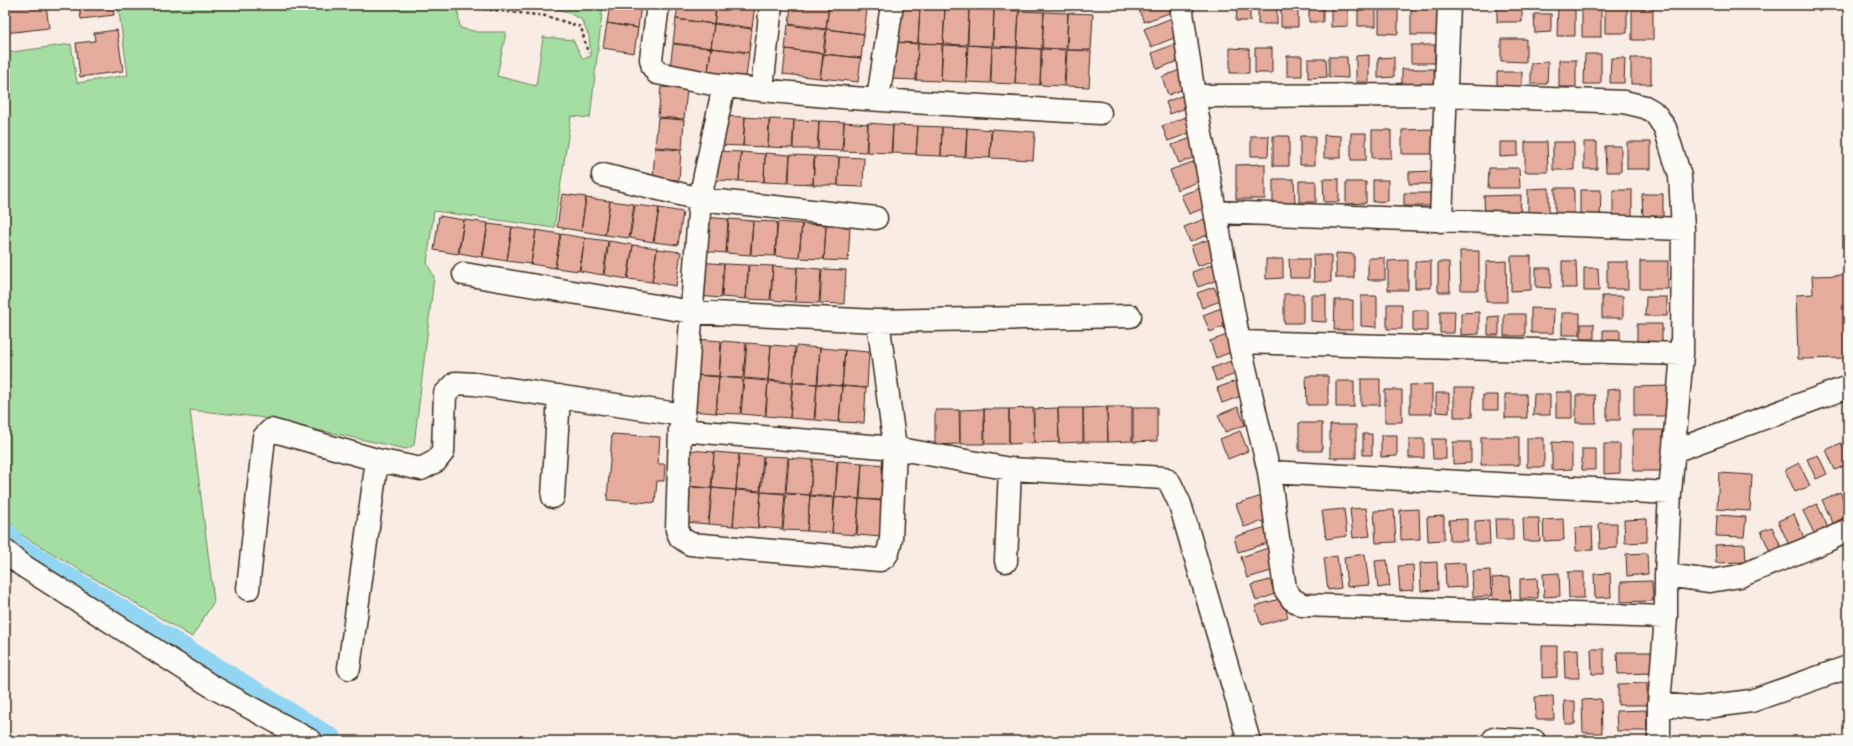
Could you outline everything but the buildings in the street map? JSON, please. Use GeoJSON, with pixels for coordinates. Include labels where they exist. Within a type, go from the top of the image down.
{"type":"FeatureCollection","features":[{"type":"Feature","properties":{"kind":"street"},"geometry":{"type":"LineString","coordinates":[[658,5],[651,59],[653,67],[658,73],[762,90],[1100,113]]}},
{"type":"Feature","properties":{"kind":"street"},"geometry":{"type":"LineString","coordinates":[[762,90],[771,5]]}},
{"type":"Feature","properties":{"kind":"street"},"geometry":{"type":"LineString","coordinates":[[878,99],[892,5]]}},
{"type":"Feature","properties":{"kind":"street"},"geometry":{"type":"LineString","coordinates":[[1181,5],[1194,96],[1239,342],[1269,472],[1285,589],[1292,599],[1302,605],[1666,617]]}},
{"type":"Feature","properties":{"kind":"street"},"geometry":{"type":"LineString","coordinates":[[1441,221],[1449,5]]}},
{"type":"Feature","properties":{"kind":"street"},"geometry":{"type":"LineString","coordinates":[[724,85],[700,199],[682,423],[678,530],[680,537],[690,544],[864,559],[880,560],[885,558],[888,553],[891,539],[895,448],[878,321]]}},
{"type":"Feature","properties":{"kind":"street"},"geometry":{"type":"LineString","coordinates":[[1194,96],[1446,95],[1624,102],[1645,107],[1657,116],[1665,128],[1680,176],[1683,229],[1682,354],[1670,493],[1666,575],[1666,617],[1659,704],[1659,741]]}},
{"type":"Feature","properties":{"kind":"street"},"geometry":{"type":"LineString","coordinates":[[603,175],[700,199],[876,218]]}},
{"type":"Feature","properties":{"kind":"street"},"geometry":{"type":"LineString","coordinates":[[1216,212],[1683,229]]}},
{"type":"Feature","properties":{"kind":"street"},"geometry":{"type":"LineString","coordinates":[[464,274],[692,312],[878,321],[1130,316]]}},
{"type":"Feature","properties":{"kind":"street"},"geometry":{"type":"LineString","coordinates":[[1239,342],[1682,354]]}},
{"type":"Feature","properties":{"kind":"street"},"geometry":{"type":"LineString","coordinates":[[248,588],[264,437],[271,430],[377,460],[422,469],[436,461],[443,452],[445,394],[456,384],[475,384],[559,396],[682,423],[895,448],[1010,469],[1164,478],[1170,483],[1180,504],[1249,741]]}},
{"type":"Feature","properties":{"kind":"street"},"geometry":{"type":"LineString","coordinates":[[1674,451],[1848,387]]}},
{"type":"Feature","properties":{"kind":"street"},"geometry":{"type":"LineString","coordinates":[[553,497],[559,396]]}},
{"type":"Feature","properties":{"kind":"street"},"geometry":{"type":"LineString","coordinates":[[349,668],[377,460]]}},
{"type":"Feature","properties":{"kind":"street"},"geometry":{"type":"LineString","coordinates":[[1006,561],[1010,469]]}},
{"type":"Feature","properties":{"kind":"street"},"geometry":{"type":"LineString","coordinates":[[1269,472],[1670,493]]}},
{"type":"Feature","properties":{"kind":"street"},"geometry":{"type":"LineString","coordinates":[[1666,575],[1710,581],[1733,578],[1826,541],[1848,530]]}},
{"type":"Feature","properties":{"kind":"street"},"geometry":{"type":"LineString","coordinates":[[5,551],[22,565],[213,687],[311,741]]}},
{"type":"Feature","properties":{"kind":"street"},"geometry":{"type":"LineString","coordinates":[[1659,704],[1698,708],[1751,701],[1848,667]]}},
{"type":"Feature","properties":{"kind":"street"},"geometry":{"type":"LineString","coordinates":[[1494,741],[1494,739],[1534,741]]}},
{"type":"Feature","properties":{"kind":"path"},"geometry":{"type":"LineString","coordinates":[[479,5],[484,9],[546,16],[581,27],[588,53]]}},
{"type":"Feature","properties":{"kind":"green space"},"geometry":{"type":"Polygon","coordinates":[[[118,5],[457,5],[460,28],[478,32],[506,32],[497,76],[536,86],[543,37],[573,40],[583,59],[591,56],[589,36],[581,19],[562,10],[529,5],[603,5],[590,118],[571,116],[554,228],[434,211],[427,263],[434,277],[414,445],[406,449],[258,417],[190,410],[214,601],[192,637],[20,534],[5,516],[5,53],[71,44],[77,83],[128,75],[118,5]]]}},
{"type":"Feature","properties":{"kind":"waterway"},"geometry":{"type":"LineString","coordinates":[[5,537],[13,548],[328,741]]}}]}
